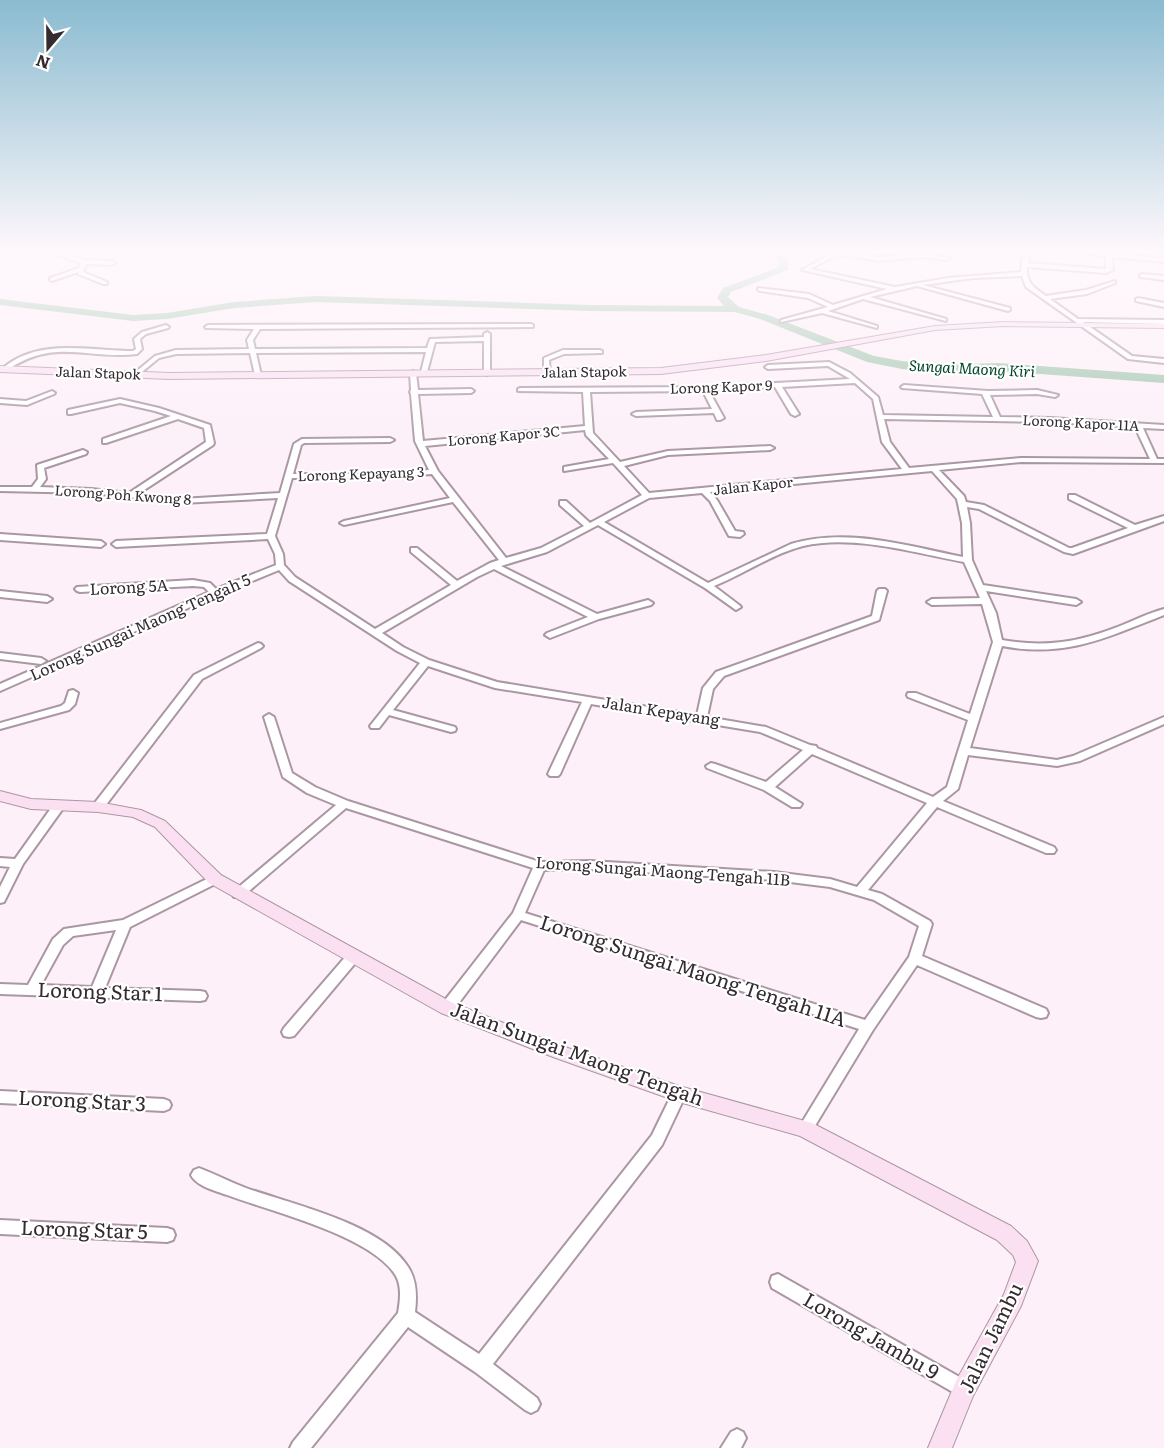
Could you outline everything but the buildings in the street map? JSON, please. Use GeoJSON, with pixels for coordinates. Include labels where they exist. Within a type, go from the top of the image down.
{"type":"FeatureCollection","features":[{"type":"Feature","properties":{"kind":"main road","name":"Jalan Stapok"},"geometry":{"type":"LineString","coordinates":[[2,369],[135,375],[675,370],[748,361],[861,339],[967,325],[1082,322],[1164,324]]}},
{"type":"Feature","properties":{"kind":"main road","name":"Jalan Sungai Maong Tengah"},"geometry":{"type":"LineString","coordinates":[[0,796],[12,801],[58,807],[98,807],[136,813],[160,824],[215,879],[238,894],[447,1008],[559,1052],[679,1094],[806,1129],[1004,1233]]}},
{"type":"Feature","properties":{"kind":"main road","name":"Jalan Jambu"},"geometry":{"type":"LineString","coordinates":[[940,1448],[964,1389],[1013,1299],[1027,1261],[1020,1248],[1004,1233]]}},
{"type":"Feature","properties":{"kind":"street"},"geometry":{"type":"LineString","coordinates":[[854,321],[875,327]]}},
{"type":"Feature","properties":{"kind":"street"},"geometry":{"type":"LineString","coordinates":[[1082,322],[1130,358],[1164,362]]}},
{"type":"Feature","properties":{"kind":"street"},"geometry":{"type":"LineString","coordinates":[[487,325],[487,373]]}},
{"type":"Feature","properties":{"kind":"street"},"geometry":{"type":"LineString","coordinates":[[208,327],[531,326]]}},
{"type":"Feature","properties":{"kind":"street"},"geometry":{"type":"LineString","coordinates":[[2,369],[21,357],[54,350],[135,353],[139,349],[137,339],[142,334],[166,327]]}},
{"type":"Feature","properties":{"kind":"street"},"geometry":{"type":"LineString","coordinates":[[258,327],[250,340],[258,375]]}},
{"type":"Feature","properties":{"kind":"street"},"geometry":{"type":"LineString","coordinates":[[424,372],[432,340],[487,339]]}},
{"type":"Feature","properties":{"kind":"street"},"geometry":{"type":"LineString","coordinates":[[135,375],[150,361],[167,354],[428,350]]}},
{"type":"Feature","properties":{"kind":"street"},"geometry":{"type":"LineString","coordinates":[[547,372],[546,359],[555,353],[600,352]]}},
{"type":"Feature","properties":{"kind":"street","name":"Lorong Kapor 9"},"geometry":{"type":"LineString","coordinates":[[768,367],[833,365],[856,381],[876,398],[886,442],[908,472]]}},
{"type":"Feature","properties":{"kind":"street"},"geometry":{"type":"LineString","coordinates":[[412,373],[420,444],[434,472],[504,561]]}},
{"type":"Feature","properties":{"kind":"street","name":"Lorong Kapor 9"},"geometry":{"type":"LineString","coordinates":[[520,390],[705,389],[856,381]]}},
{"type":"Feature","properties":{"kind":"street"},"geometry":{"type":"LineString","coordinates":[[777,386],[795,414]]}},
{"type":"Feature","properties":{"kind":"street"},"geometry":{"type":"LineString","coordinates":[[904,387],[973,390],[987,393],[1037,392],[1054,395]]}},
{"type":"Feature","properties":{"kind":"street"},"geometry":{"type":"LineString","coordinates":[[636,414],[718,414],[705,389]]}},
{"type":"Feature","properties":{"kind":"street"},"geometry":{"type":"LineString","coordinates":[[586,390],[588,428],[592,438],[646,496]]}},
{"type":"Feature","properties":{"kind":"street"},"geometry":{"type":"LineString","coordinates":[[413,393],[471,391]]}},
{"type":"Feature","properties":{"kind":"street"},"geometry":{"type":"LineString","coordinates":[[0,401],[27,403],[52,393]]}},
{"type":"Feature","properties":{"kind":"street"},"geometry":{"type":"LineString","coordinates":[[987,393],[998,420]]}},
{"type":"Feature","properties":{"kind":"street"},"geometry":{"type":"LineString","coordinates":[[71,412],[120,401],[157,409],[176,417],[204,424],[208,428],[210,443],[131,495]]}},
{"type":"Feature","properties":{"kind":"street"},"geometry":{"type":"LineString","coordinates":[[106,441],[176,417]]}},
{"type":"Feature","properties":{"kind":"street","name":"Lorong Kapor 11A"},"geometry":{"type":"LineString","coordinates":[[880,417],[1164,427]]}},
{"type":"Feature","properties":{"kind":"street"},"geometry":{"type":"LineString","coordinates":[[1138,426],[1154,460]]}},
{"type":"Feature","properties":{"kind":"street","name":"Lorong Kapor 3C"},"geometry":{"type":"LineString","coordinates":[[420,444],[588,428]]}},
{"type":"Feature","properties":{"kind":"street"},"geometry":{"type":"LineString","coordinates":[[280,566],[279,554],[271,536],[298,444],[302,441],[390,440]]}},
{"type":"Feature","properties":{"kind":"street"},"geometry":{"type":"LineString","coordinates":[[567,469],[668,453],[770,447]]}},
{"type":"Feature","properties":{"kind":"street"},"geometry":{"type":"LineString","coordinates":[[35,489],[42,479],[40,467],[83,452]]}},
{"type":"Feature","properties":{"kind":"street","name":"Jalan Kapor"},"geometry":{"type":"LineString","coordinates":[[375,633],[493,565],[544,550],[646,496],[1021,460],[1164,461]]}},
{"type":"Feature","properties":{"kind":"street"},"geometry":{"type":"LineString","coordinates":[[861,890],[934,801],[952,789],[998,642],[986,601],[968,560],[966,523],[961,498],[935,470]]}},
{"type":"Feature","properties":{"kind":"street","name":"Lorong Kepayang 3"},"geometry":{"type":"LineString","coordinates":[[289,476],[364,476],[434,472]]}},
{"type":"Feature","properties":{"kind":"street","name":"Lorong Poh Kwong 8"},"geometry":{"type":"LineString","coordinates":[[0,489],[131,495],[181,501],[282,495]]}},
{"type":"Feature","properties":{"kind":"street"},"geometry":{"type":"LineString","coordinates":[[704,491],[713,500],[732,534],[740,534]]}},
{"type":"Feature","properties":{"kind":"street"},"geometry":{"type":"LineString","coordinates":[[1072,497],[1134,528]]}},
{"type":"Feature","properties":{"kind":"street"},"geometry":{"type":"LineString","coordinates":[[344,523],[455,499]]}},
{"type":"Feature","properties":{"kind":"street"},"geometry":{"type":"LineString","coordinates":[[563,503],[593,524],[708,586],[736,607]]}},
{"type":"Feature","properties":{"kind":"street"},"geometry":{"type":"LineString","coordinates":[[962,504],[981,507],[1066,550],[1073,550],[1164,518]]}},
{"type":"Feature","properties":{"kind":"street"},"geometry":{"type":"LineString","coordinates":[[116,544],[271,536]]}},
{"type":"Feature","properties":{"kind":"street"},"geometry":{"type":"LineString","coordinates":[[0,537],[101,544]]}},
{"type":"Feature","properties":{"kind":"street"},"geometry":{"type":"LineString","coordinates":[[708,586],[804,543],[844,541],[875,544],[968,560]]}},
{"type":"Feature","properties":{"kind":"street"},"geometry":{"type":"LineString","coordinates":[[414,550],[456,585]]}},
{"type":"Feature","properties":{"kind":"street"},"geometry":{"type":"LineString","coordinates":[[493,565],[596,617]]}},
{"type":"Feature","properties":{"kind":"street","name":"Lorong Sungai Maong Tengah 5"},"geometry":{"type":"LineString","coordinates":[[0,688],[112,640],[213,591],[280,566]]}},
{"type":"Feature","properties":{"kind":"street","name":"Jalan Kepayang"},"geometry":{"type":"LineString","coordinates":[[280,566],[292,579],[375,633],[426,662],[495,685],[762,729],[813,748],[1050,850]]}},
{"type":"Feature","properties":{"kind":"street","name":"Lorong 5A"},"geometry":{"type":"LineString","coordinates":[[80,589],[193,584],[207,585],[213,591]]}},
{"type":"Feature","properties":{"kind":"street"},"geometry":{"type":"LineString","coordinates":[[980,587],[1076,602]]}},
{"type":"Feature","properties":{"kind":"street"},"geometry":{"type":"LineString","coordinates":[[702,718],[708,688],[720,674],[876,618],[882,591]]}},
{"type":"Feature","properties":{"kind":"street"},"geometry":{"type":"LineString","coordinates":[[0,594],[47,599]]}},
{"type":"Feature","properties":{"kind":"street"},"geometry":{"type":"LineString","coordinates":[[932,602],[986,601]]}},
{"type":"Feature","properties":{"kind":"street"},"geometry":{"type":"LineString","coordinates":[[550,634],[596,617],[648,603]]}},
{"type":"Feature","properties":{"kind":"street"},"geometry":{"type":"LineString","coordinates":[[998,642],[1025,649],[1081,644],[1164,612]]}},
{"type":"Feature","properties":{"kind":"street"},"geometry":{"type":"LineString","coordinates":[[98,807],[198,677],[258,646]]}},
{"type":"Feature","properties":{"kind":"street"},"geometry":{"type":"LineString","coordinates":[[0,656],[41,661]]}},
{"type":"Feature","properties":{"kind":"street"},"geometry":{"type":"LineString","coordinates":[[375,726],[426,662]]}},
{"type":"Feature","properties":{"kind":"street"},"geometry":{"type":"LineString","coordinates":[[0,726],[60,711],[70,704],[73,693]]}},
{"type":"Feature","properties":{"kind":"street"},"geometry":{"type":"LineString","coordinates":[[912,695],[974,719]]}},
{"type":"Feature","properties":{"kind":"street"},"geometry":{"type":"LineString","coordinates":[[554,774],[588,700]]}},
{"type":"Feature","properties":{"kind":"street"},"geometry":{"type":"LineString","coordinates":[[386,711],[451,729]]}},
{"type":"Feature","properties":{"kind":"street","name":"Lorong Sungai Maong Tengah 11B"},"geometry":{"type":"LineString","coordinates":[[269,717],[287,775],[311,790],[344,804],[540,866],[590,865],[774,876],[830,883],[861,890],[926,924],[915,958]]}},
{"type":"Feature","properties":{"kind":"street"},"geometry":{"type":"LineString","coordinates":[[965,751],[1057,763],[1076,759],[1164,720]]}},
{"type":"Feature","properties":{"kind":"street"},"geometry":{"type":"LineString","coordinates":[[768,787],[813,748]]}},
{"type":"Feature","properties":{"kind":"street"},"geometry":{"type":"LineString","coordinates":[[711,765],[768,787],[796,804]]}},
{"type":"Feature","properties":{"kind":"street"},"geometry":{"type":"LineString","coordinates":[[238,894],[344,804]]}},
{"type":"Feature","properties":{"kind":"street"},"geometry":{"type":"LineString","coordinates":[[0,899],[18,863],[58,807]]}},
{"type":"Feature","properties":{"kind":"street"},"geometry":{"type":"LineString","coordinates":[[0,862],[18,863]]}},
{"type":"Feature","properties":{"kind":"street"},"geometry":{"type":"LineString","coordinates":[[447,1008],[518,915],[540,866]]}},
{"type":"Feature","properties":{"kind":"street"},"geometry":{"type":"LineString","coordinates":[[32,989],[58,942],[69,932],[125,924],[215,879]]}},
{"type":"Feature","properties":{"kind":"street","name":"Lorong Sungai Maong Tengah 11A"},"geometry":{"type":"LineString","coordinates":[[518,915],[868,1026]]}},
{"type":"Feature","properties":{"kind":"street"},"geometry":{"type":"LineString","coordinates":[[97,992],[125,924]]}},
{"type":"Feature","properties":{"kind":"street"},"geometry":{"type":"LineString","coordinates":[[289,1032],[352,958]]}},
{"type":"Feature","properties":{"kind":"street"},"geometry":{"type":"LineString","coordinates":[[806,1129],[868,1026],[915,958],[1041,1013]]}},
{"type":"Feature","properties":{"kind":"street","name":"Lorong Star 1"},"geometry":{"type":"LineString","coordinates":[[0,989],[200,996]]}},
{"type":"Feature","properties":{"kind":"street"},"geometry":{"type":"LineString","coordinates":[[481,1366],[657,1140],[679,1094]]}},
{"type":"Feature","properties":{"kind":"street","name":"Lorong Star 3"},"geometry":{"type":"LineString","coordinates":[[0,1097],[164,1104]]}},
{"type":"Feature","properties":{"kind":"street"},"geometry":{"type":"LineString","coordinates":[[199,1175],[322,1221],[374,1246],[400,1268],[410,1293],[406,1316],[299,1448]]}},
{"type":"Feature","properties":{"kind":"street","name":"Lorong Star 5"},"geometry":{"type":"LineString","coordinates":[[0,1227],[167,1235]]}},
{"type":"Feature","properties":{"kind":"street","name":"Lorong Jambu 9"},"geometry":{"type":"LineString","coordinates":[[778,1282],[964,1389]]}},
{"type":"Feature","properties":{"kind":"street"},"geometry":{"type":"LineString","coordinates":[[406,1316],[481,1366],[531,1404]]}},
{"type":"Feature","properties":{"kind":"waterway","name":"Sungai Maong Kiri"},"geometry":{"type":"LineString","coordinates":[[773,321],[871,359],[902,365],[939,369],[998,367],[1164,379]]}}]}
